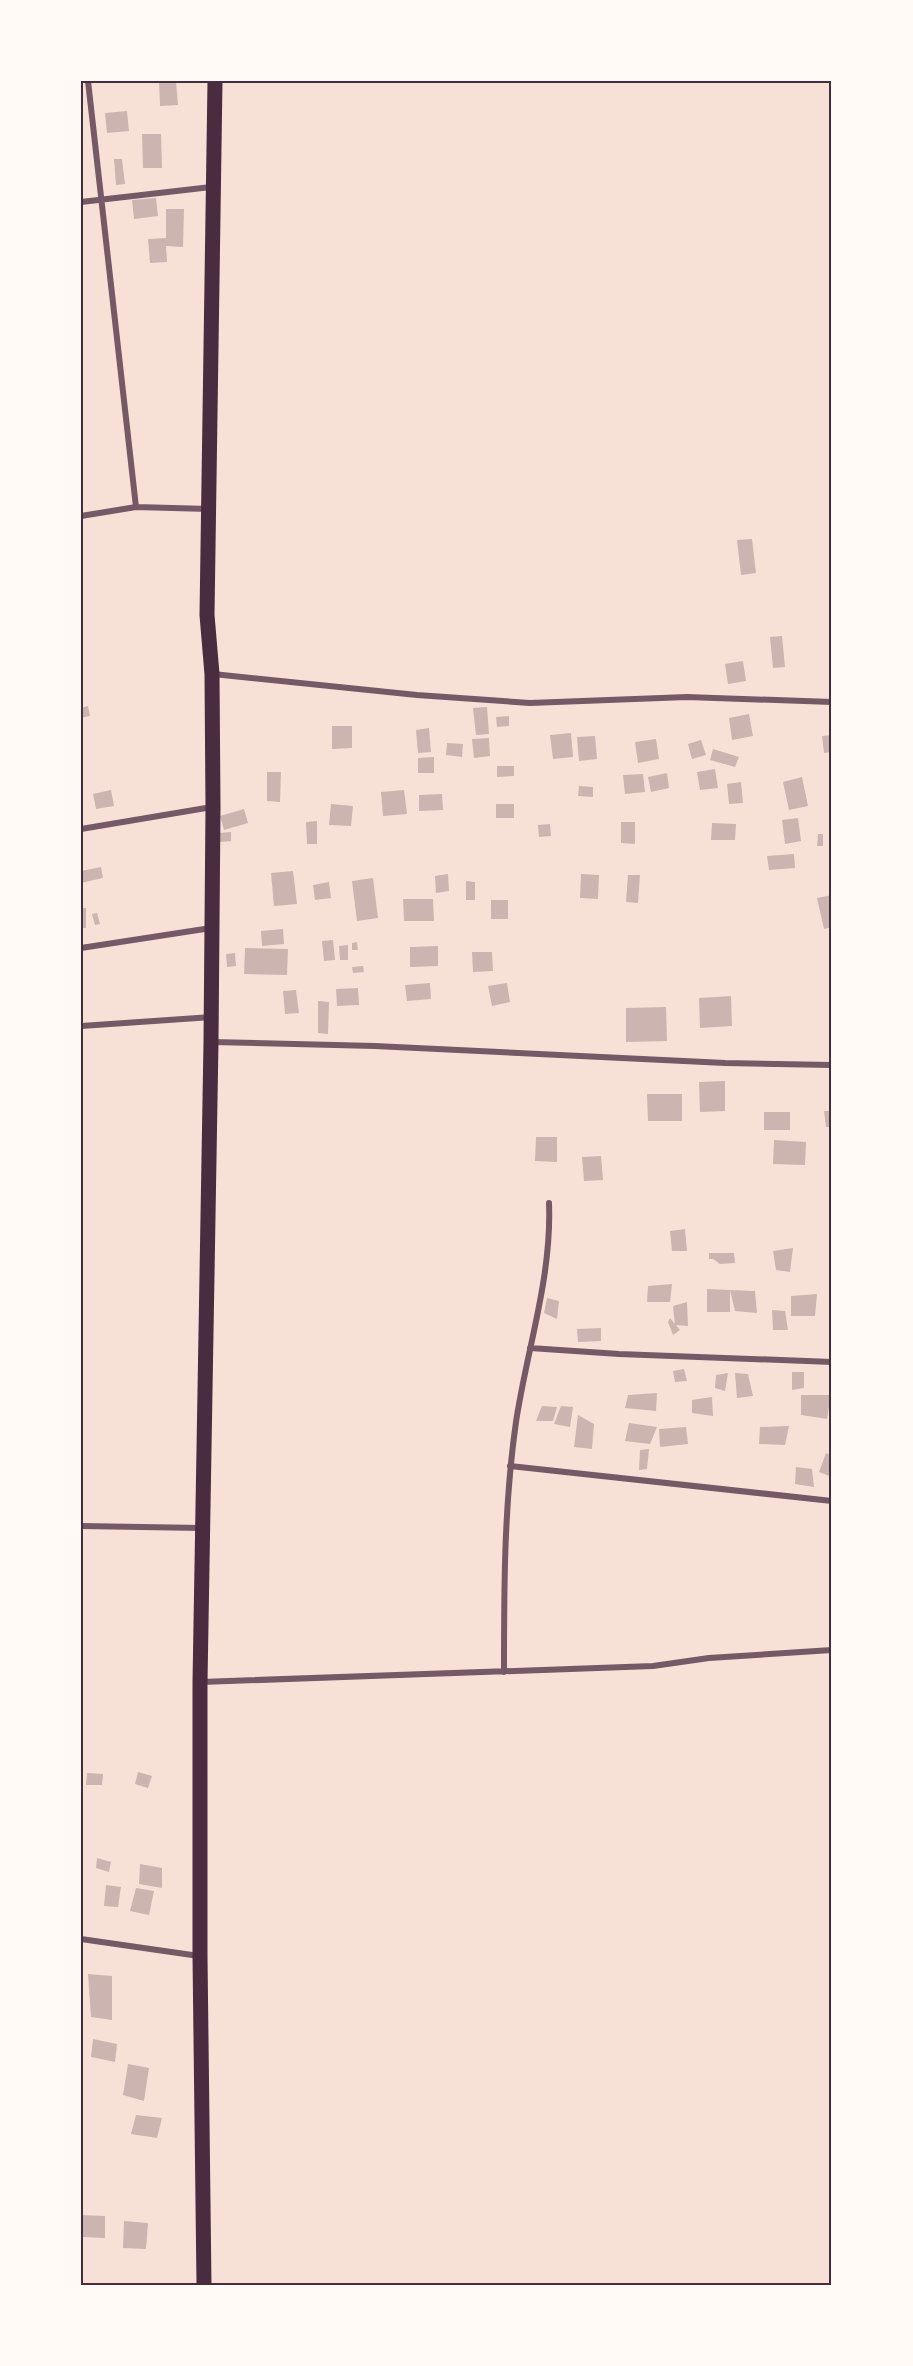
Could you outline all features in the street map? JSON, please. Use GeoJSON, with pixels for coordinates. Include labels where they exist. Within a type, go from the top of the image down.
{"type":"FeatureCollection","features":[{"type":"Feature","properties":{"kind":"main road"},"geometry":{"type":"LineString","coordinates":[[204,2285],[200,1956],[200,1682],[212,1017],[212,674],[207,615],[215,81]]}},
{"type":"Feature","properties":{"kind":"street"},"geometry":{"type":"LineString","coordinates":[[88,81],[136,507]]}},
{"type":"Feature","properties":{"kind":"street"},"geometry":{"type":"LineString","coordinates":[[81,202],[214,187]]}},
{"type":"Feature","properties":{"kind":"street"},"geometry":{"type":"LineString","coordinates":[[81,516],[136,507],[210,509]]}},
{"type":"Feature","properties":{"kind":"street"},"geometry":{"type":"LineString","coordinates":[[212,674],[417,695],[530,702],[687,697],[832,702]]}},
{"type":"Feature","properties":{"kind":"street"},"geometry":{"type":"LineString","coordinates":[[81,829],[213,807]]}},
{"type":"Feature","properties":{"kind":"street"},"geometry":{"type":"LineString","coordinates":[[81,948],[212,928]]}},
{"type":"Feature","properties":{"kind":"street"},"geometry":{"type":"LineString","coordinates":[[81,1026],[212,1017]]}},
{"type":"Feature","properties":{"kind":"street"},"geometry":{"type":"LineString","coordinates":[[211,1042],[375,1046],[725,1063],[832,1065]]}},
{"type":"Feature","properties":{"kind":"street"},"geometry":{"type":"LineString","coordinates":[[504,1672],[504,1606],[510,1466],[548,1259],[549,1203]]}},
{"type":"Feature","properties":{"kind":"street"},"geometry":{"type":"LineString","coordinates":[[530,1348],[619,1354],[832,1362]]}},
{"type":"Feature","properties":{"kind":"street"},"geometry":{"type":"LineString","coordinates":[[510,1466],[832,1501]]}},
{"type":"Feature","properties":{"kind":"street"},"geometry":{"type":"LineString","coordinates":[[81,1526],[202,1528]]}},
{"type":"Feature","properties":{"kind":"street"},"geometry":{"type":"LineString","coordinates":[[200,1682],[653,1666],[709,1658],[832,1650]]}},
{"type":"Feature","properties":{"kind":"street"},"geometry":{"type":"LineString","coordinates":[[81,1940],[200,1956]]}},
{"type":"Feature","properties":{"kind":"building"},"geometry":{"type":"Polygon","coordinates":[[[159,81],[176,81],[178,105],[160,106],[159,81]]]}},
{"type":"Feature","properties":{"kind":"building"},"geometry":{"type":"Polygon","coordinates":[[[127,111],[129,131],[107,133],[105,113],[127,111]]]}},
{"type":"Feature","properties":{"kind":"building"},"geometry":{"type":"Polygon","coordinates":[[[142,134],[161,134],[162,168],[143,168],[142,134]]]}},
{"type":"Feature","properties":{"kind":"building"},"geometry":{"type":"Polygon","coordinates":[[[114,159],[122,159],[125,184],[116,185],[114,159]]]}},
{"type":"Feature","properties":{"kind":"building"},"geometry":{"type":"Polygon","coordinates":[[[156,198],[158,216],[134,219],[132,200],[156,198]]]}},
{"type":"Feature","properties":{"kind":"building"},"geometry":{"type":"Polygon","coordinates":[[[166,209],[184,209],[183,247],[166,246],[167,262],[150,263],[148,239],[166,238],[166,209]]]}},
{"type":"Feature","properties":{"kind":"building"},"geometry":{"type":"Polygon","coordinates":[[[752,539],[756,573],[741,575],[737,540],[752,539]]]}},
{"type":"Feature","properties":{"kind":"building"},"geometry":{"type":"Polygon","coordinates":[[[782,636],[785,667],[773,668],[770,637],[782,636]]]}},
{"type":"Feature","properties":{"kind":"building"},"geometry":{"type":"Polygon","coordinates":[[[743,661],[746,681],[728,684],[725,664],[743,661]]]}},
{"type":"Feature","properties":{"kind":"building"},"geometry":{"type":"Polygon","coordinates":[[[88,706],[90,716],[81,718],[81,708],[88,706]]]}},
{"type":"Feature","properties":{"kind":"building"},"geometry":{"type":"Polygon","coordinates":[[[487,707],[489,734],[476,735],[473,708],[487,707]]]}},
{"type":"Feature","properties":{"kind":"building"},"geometry":{"type":"Polygon","coordinates":[[[749,714],[753,736],[732,740],[729,718],[749,714]]]}},
{"type":"Feature","properties":{"kind":"building"},"geometry":{"type":"Polygon","coordinates":[[[509,716],[509,726],[497,727],[496,717],[509,716]]]}},
{"type":"Feature","properties":{"kind":"building"},"geometry":{"type":"Polygon","coordinates":[[[332,726],[352,726],[352,748],[332,749],[332,726]]]}},
{"type":"Feature","properties":{"kind":"building"},"geometry":{"type":"Polygon","coordinates":[[[429,728],[431,752],[418,753],[416,730],[429,728]]]}},
{"type":"Feature","properties":{"kind":"building"},"geometry":{"type":"Polygon","coordinates":[[[571,733],[573,757],[553,759],[550,735],[571,733]]]}},
{"type":"Feature","properties":{"kind":"building"},"geometry":{"type":"Polygon","coordinates":[[[832,735],[832,752],[824,753],[822,736],[832,735]]]}},
{"type":"Feature","properties":{"kind":"building"},"geometry":{"type":"Polygon","coordinates":[[[595,736],[597,759],[579,761],[577,737],[595,736]]]}},
{"type":"Feature","properties":{"kind":"building"},"geometry":{"type":"Polygon","coordinates":[[[489,738],[490,756],[474,758],[472,739],[489,738]]]}},
{"type":"Feature","properties":{"kind":"building"},"geometry":{"type":"Polygon","coordinates":[[[656,739],[659,759],[638,763],[635,742],[656,739]]]}},
{"type":"Feature","properties":{"kind":"building"},"geometry":{"type":"Polygon","coordinates":[[[701,740],[706,755],[692,759],[688,744],[701,740]]]}},
{"type":"Feature","properties":{"kind":"building"},"geometry":{"type":"Polygon","coordinates":[[[447,743],[463,744],[462,757],[446,755],[447,743]]]}},
{"type":"Feature","properties":{"kind":"building"},"geometry":{"type":"Polygon","coordinates":[[[713,749],[739,757],[735,767],[710,760],[713,749]]]}},
{"type":"Feature","properties":{"kind":"building"},"geometry":{"type":"Polygon","coordinates":[[[434,757],[434,773],[418,773],[418,758],[434,757]]]}},
{"type":"Feature","properties":{"kind":"building"},"geometry":{"type":"Polygon","coordinates":[[[497,766],[514,766],[514,776],[497,777],[497,766]]]}},
{"type":"Feature","properties":{"kind":"building"},"geometry":{"type":"Polygon","coordinates":[[[715,769],[718,788],[700,790],[697,772],[715,769]]]}},
{"type":"Feature","properties":{"kind":"building"},"geometry":{"type":"Polygon","coordinates":[[[267,772],[281,772],[280,802],[267,801],[267,772]]]}},
{"type":"Feature","properties":{"kind":"building"},"geometry":{"type":"Polygon","coordinates":[[[667,773],[669,788],[651,792],[648,777],[667,773]]]}},
{"type":"Feature","properties":{"kind":"building"},"geometry":{"type":"Polygon","coordinates":[[[643,774],[645,792],[625,794],[623,775],[643,774]]]}},
{"type":"Feature","properties":{"kind":"building"},"geometry":{"type":"Polygon","coordinates":[[[802,777],[808,806],[789,810],[783,782],[802,777]]]}},
{"type":"Feature","properties":{"kind":"building"},"geometry":{"type":"Polygon","coordinates":[[[741,782],[743,803],[729,804],[727,784],[741,782]]]}},
{"type":"Feature","properties":{"kind":"building"},"geometry":{"type":"Polygon","coordinates":[[[579,786],[593,787],[593,797],[578,796],[579,786]]]}},
{"type":"Feature","properties":{"kind":"building"},"geometry":{"type":"Polygon","coordinates":[[[111,790],[114,806],[96,809],[93,794],[111,790]]]}},
{"type":"Feature","properties":{"kind":"building"},"geometry":{"type":"Polygon","coordinates":[[[404,790],[407,814],[383,816],[381,792],[404,790]]]}},
{"type":"Feature","properties":{"kind":"building"},"geometry":{"type":"Polygon","coordinates":[[[442,794],[443,810],[419,811],[419,795],[442,794]]]}},
{"type":"Feature","properties":{"kind":"building"},"geometry":{"type":"Polygon","coordinates":[[[331,804],[353,806],[351,826],[329,825],[331,804]]]}},
{"type":"Feature","properties":{"kind":"building"},"geometry":{"type":"Polygon","coordinates":[[[496,804],[514,804],[514,818],[496,818],[496,804]]]}},
{"type":"Feature","properties":{"kind":"building"},"geometry":{"type":"Polygon","coordinates":[[[244,809],[248,823],[224,830],[220,816],[244,809]]]}},
{"type":"Feature","properties":{"kind":"building"},"geometry":{"type":"Polygon","coordinates":[[[798,818],[801,841],[785,844],[782,820],[798,818]]]}},
{"type":"Feature","properties":{"kind":"building"},"geometry":{"type":"Polygon","coordinates":[[[317,821],[317,844],[307,844],[306,822],[317,821]]]}},
{"type":"Feature","properties":{"kind":"building"},"geometry":{"type":"Polygon","coordinates":[[[621,822],[635,822],[635,844],[621,843],[621,822]]]}},
{"type":"Feature","properties":{"kind":"building"},"geometry":{"type":"Polygon","coordinates":[[[712,823],[736,824],[735,840],[711,840],[712,823]]]}},
{"type":"Feature","properties":{"kind":"building"},"geometry":{"type":"Polygon","coordinates":[[[550,824],[551,836],[539,837],[538,825],[550,824]]]}},
{"type":"Feature","properties":{"kind":"building"},"geometry":{"type":"Polygon","coordinates":[[[231,832],[231,841],[220,842],[219,833],[231,832]]]}},
{"type":"Feature","properties":{"kind":"building"},"geometry":{"type":"Polygon","coordinates":[[[818,834],[823,834],[823,846],[817,846],[818,834]]]}},
{"type":"Feature","properties":{"kind":"building"},"geometry":{"type":"Polygon","coordinates":[[[794,854],[795,868],[769,870],[767,856],[794,854]]]}},
{"type":"Feature","properties":{"kind":"building"},"geometry":{"type":"Polygon","coordinates":[[[101,867],[103,878],[81,883],[81,871],[101,867]]]}},
{"type":"Feature","properties":{"kind":"building"},"geometry":{"type":"Polygon","coordinates":[[[293,871],[297,904],[274,906],[271,873],[293,871]]]}},
{"type":"Feature","properties":{"kind":"building"},"geometry":{"type":"Polygon","coordinates":[[[448,874],[449,891],[436,893],[435,876],[448,874]]]}},
{"type":"Feature","properties":{"kind":"building"},"geometry":{"type":"Polygon","coordinates":[[[581,874],[599,875],[598,899],[580,898],[581,874]]]}},
{"type":"Feature","properties":{"kind":"building"},"geometry":{"type":"Polygon","coordinates":[[[628,875],[640,875],[638,903],[626,902],[628,875]]]}},
{"type":"Feature","properties":{"kind":"building"},"geometry":{"type":"Polygon","coordinates":[[[373,878],[378,918],[357,921],[352,881],[373,878]]]}},
{"type":"Feature","properties":{"kind":"building"},"geometry":{"type":"Polygon","coordinates":[[[466,881],[475,882],[475,900],[466,900],[466,881]]]}},
{"type":"Feature","properties":{"kind":"building"},"geometry":{"type":"Polygon","coordinates":[[[329,882],[331,898],[315,900],[313,885],[329,882]]]}},
{"type":"Feature","properties":{"kind":"building"},"geometry":{"type":"Polygon","coordinates":[[[832,895],[832,927],[824,929],[817,898],[832,895]]]}},
{"type":"Feature","properties":{"kind":"building"},"geometry":{"type":"Polygon","coordinates":[[[403,899],[433,899],[434,921],[404,921],[403,899]]]}},
{"type":"Feature","properties":{"kind":"building"},"geometry":{"type":"Polygon","coordinates":[[[491,900],[508,900],[508,919],[491,919],[491,900]]]}},
{"type":"Feature","properties":{"kind":"building"},"geometry":{"type":"Polygon","coordinates":[[[81,908],[86,908],[86,928],[81,928],[81,908]]]}},
{"type":"Feature","properties":{"kind":"building"},"geometry":{"type":"Polygon","coordinates":[[[97,913],[100,924],[95,925],[92,914],[97,913]]]}},
{"type":"Feature","properties":{"kind":"building"},"geometry":{"type":"Polygon","coordinates":[[[283,929],[284,944],[262,946],[261,931],[283,929]]]}},
{"type":"Feature","properties":{"kind":"building"},"geometry":{"type":"Polygon","coordinates":[[[333,940],[335,960],[324,961],[322,941],[333,940]]]}},
{"type":"Feature","properties":{"kind":"building"},"geometry":{"type":"Polygon","coordinates":[[[357,942],[358,950],[352,950],[352,943],[357,942]]]}},
{"type":"Feature","properties":{"kind":"building"},"geometry":{"type":"Polygon","coordinates":[[[348,945],[348,960],[340,960],[339,946],[348,945]]]}},
{"type":"Feature","properties":{"kind":"building"},"geometry":{"type":"Polygon","coordinates":[[[438,946],[438,966],[410,967],[410,947],[438,946]]]}},
{"type":"Feature","properties":{"kind":"building"},"geometry":{"type":"Polygon","coordinates":[[[829,946],[832,946],[832,974],[830,974],[829,946]]]}},
{"type":"Feature","properties":{"kind":"building"},"geometry":{"type":"Polygon","coordinates":[[[245,948],[288,949],[287,975],[244,974],[245,948]]]}},
{"type":"Feature","properties":{"kind":"building"},"geometry":{"type":"Polygon","coordinates":[[[472,952],[492,952],[493,971],[473,972],[472,952]]]}},
{"type":"Feature","properties":{"kind":"building"},"geometry":{"type":"Polygon","coordinates":[[[235,953],[236,966],[227,967],[226,954],[235,953]]]}},
{"type":"Feature","properties":{"kind":"building"},"geometry":{"type":"Polygon","coordinates":[[[363,966],[364,972],[353,973],[352,967],[363,966]]]}},
{"type":"Feature","properties":{"kind":"building"},"geometry":{"type":"Polygon","coordinates":[[[430,983],[431,999],[407,1001],[405,985],[430,983]]]}},
{"type":"Feature","properties":{"kind":"building"},"geometry":{"type":"Polygon","coordinates":[[[507,983],[510,1002],[492,1006],[488,986],[507,983]]]}},
{"type":"Feature","properties":{"kind":"building"},"geometry":{"type":"Polygon","coordinates":[[[358,988],[359,1005],[337,1006],[336,989],[358,988]]]}},
{"type":"Feature","properties":{"kind":"building"},"geometry":{"type":"Polygon","coordinates":[[[296,990],[299,1013],[285,1014],[283,991],[296,990]]]}},
{"type":"Feature","properties":{"kind":"building"},"geometry":{"type":"Polygon","coordinates":[[[731,996],[732,1026],[700,1028],[699,998],[731,996]]]}},
{"type":"Feature","properties":{"kind":"building"},"geometry":{"type":"Polygon","coordinates":[[[318,1001],[329,1002],[328,1034],[318,1033],[318,1001]]]}},
{"type":"Feature","properties":{"kind":"building"},"geometry":{"type":"Polygon","coordinates":[[[666,1007],[667,1041],[626,1042],[626,1008],[666,1007]]]}},
{"type":"Feature","properties":{"kind":"building"},"geometry":{"type":"Polygon","coordinates":[[[725,1081],[725,1111],[700,1112],[699,1082],[725,1081]]]}},
{"type":"Feature","properties":{"kind":"building"},"geometry":{"type":"Polygon","coordinates":[[[647,1094],[682,1094],[682,1121],[648,1121],[647,1094]]]}},
{"type":"Feature","properties":{"kind":"building"},"geometry":{"type":"Polygon","coordinates":[[[824,1111],[832,1111],[832,1127],[826,1127],[824,1111]]]}},
{"type":"Feature","properties":{"kind":"building"},"geometry":{"type":"Polygon","coordinates":[[[764,1112],[790,1112],[790,1130],[764,1130],[764,1112]]]}},
{"type":"Feature","properties":{"kind":"building"},"geometry":{"type":"Polygon","coordinates":[[[536,1137],[557,1137],[557,1162],[535,1161],[536,1137]]]}},
{"type":"Feature","properties":{"kind":"building"},"geometry":{"type":"Polygon","coordinates":[[[774,1140],[806,1142],[805,1165],[773,1164],[774,1140]]]}},
{"type":"Feature","properties":{"kind":"building"},"geometry":{"type":"Polygon","coordinates":[[[601,1156],[603,1180],[584,1181],[582,1157],[601,1156]]]}},
{"type":"Feature","properties":{"kind":"building"},"geometry":{"type":"Polygon","coordinates":[[[685,1229],[687,1251],[672,1251],[670,1231],[685,1229]]]}},
{"type":"Feature","properties":{"kind":"building"},"geometry":{"type":"Polygon","coordinates":[[[793,1248],[790,1272],[776,1270],[773,1251],[793,1248]]]}},
{"type":"Feature","properties":{"kind":"building"},"geometry":{"type":"Polygon","coordinates":[[[709,1253],[734,1253],[735,1263],[720,1264],[709,1259],[709,1253]]]}},
{"type":"Feature","properties":{"kind":"building"},"geometry":{"type":"Polygon","coordinates":[[[672,1284],[670,1302],[647,1302],[648,1286],[672,1284]]]}},
{"type":"Feature","properties":{"kind":"building"},"geometry":{"type":"Polygon","coordinates":[[[707,1289],[730,1290],[730,1312],[707,1312],[707,1289]]]}},
{"type":"Feature","properties":{"kind":"building"},"geometry":{"type":"Polygon","coordinates":[[[730,1290],[755,1291],[757,1313],[735,1311],[730,1290]]]}},
{"type":"Feature","properties":{"kind":"building"},"geometry":{"type":"Polygon","coordinates":[[[817,1294],[815,1316],[791,1316],[791,1296],[817,1294]]]}},
{"type":"Feature","properties":{"kind":"building"},"geometry":{"type":"Polygon","coordinates":[[[547,1298],[559,1301],[557,1319],[544,1313],[547,1298]]]}},
{"type":"Feature","properties":{"kind":"building"},"geometry":{"type":"Polygon","coordinates":[[[687,1302],[688,1326],[675,1325],[673,1306],[687,1302]]]}},
{"type":"Feature","properties":{"kind":"building"},"geometry":{"type":"Polygon","coordinates":[[[772,1310],[785,1311],[788,1330],[773,1330],[772,1310]]]}},
{"type":"Feature","properties":{"kind":"building"},"geometry":{"type":"Polygon","coordinates":[[[670,1318],[680,1330],[673,1335],[668,1322],[670,1318]]]}},
{"type":"Feature","properties":{"kind":"building"},"geometry":{"type":"Polygon","coordinates":[[[601,1328],[601,1341],[578,1342],[577,1329],[601,1328]]]}},
{"type":"Feature","properties":{"kind":"building"},"geometry":{"type":"Polygon","coordinates":[[[684,1369],[687,1381],[675,1382],[673,1371],[684,1369]]]}},
{"type":"Feature","properties":{"kind":"building"},"geometry":{"type":"Polygon","coordinates":[[[792,1372],[804,1372],[804,1388],[792,1390],[792,1372]]]}},
{"type":"Feature","properties":{"kind":"building"},"geometry":{"type":"Polygon","coordinates":[[[728,1373],[725,1391],[715,1388],[716,1375],[728,1373]]]}},
{"type":"Feature","properties":{"kind":"building"},"geometry":{"type":"Polygon","coordinates":[[[735,1373],[748,1374],[753,1396],[737,1398],[735,1373]]]}},
{"type":"Feature","properties":{"kind":"building"},"geometry":{"type":"Polygon","coordinates":[[[829,1377],[832,1377],[832,1393],[830,1393],[829,1377]]]}},
{"type":"Feature","properties":{"kind":"building"},"geometry":{"type":"Polygon","coordinates":[[[657,1393],[656,1411],[625,1408],[628,1395],[657,1393]]]}},
{"type":"Feature","properties":{"kind":"building"},"geometry":{"type":"Polygon","coordinates":[[[801,1395],[831,1395],[827,1419],[801,1415],[801,1395]]]}},
{"type":"Feature","properties":{"kind":"building"},"geometry":{"type":"Polygon","coordinates":[[[712,1397],[713,1416],[692,1413],[692,1400],[712,1397]]]}},
{"type":"Feature","properties":{"kind":"building"},"geometry":{"type":"Polygon","coordinates":[[[542,1406],[557,1407],[553,1421],[536,1421],[542,1406]]]}},
{"type":"Feature","properties":{"kind":"building"},"geometry":{"type":"Polygon","coordinates":[[[561,1406],[573,1407],[570,1427],[554,1424],[561,1406]]]}},
{"type":"Feature","properties":{"kind":"building"},"geometry":{"type":"Polygon","coordinates":[[[578,1415],[594,1424],[592,1449],[574,1447],[578,1415]]]}},
{"type":"Feature","properties":{"kind":"building"},"geometry":{"type":"Polygon","coordinates":[[[629,1423],[657,1427],[650,1444],[625,1441],[629,1423]]]}},
{"type":"Feature","properties":{"kind":"building"},"geometry":{"type":"Polygon","coordinates":[[[789,1426],[785,1445],[759,1444],[760,1427],[789,1426]]]}},
{"type":"Feature","properties":{"kind":"building"},"geometry":{"type":"Polygon","coordinates":[[[686,1427],[688,1444],[660,1447],[659,1429],[686,1427]]]}},
{"type":"Feature","properties":{"kind":"building"},"geometry":{"type":"Polygon","coordinates":[[[649,1449],[647,1469],[639,1470],[640,1450],[649,1449]]]}},
{"type":"Feature","properties":{"kind":"building"},"geometry":{"type":"Polygon","coordinates":[[[826,1453],[832,1456],[832,1477],[819,1472],[826,1453]]]}},
{"type":"Feature","properties":{"kind":"building"},"geometry":{"type":"Polygon","coordinates":[[[796,1467],[812,1469],[814,1487],[795,1484],[796,1467]]]}},
{"type":"Feature","properties":{"kind":"building"},"geometry":{"type":"Polygon","coordinates":[[[138,1772],[152,1776],[148,1788],[135,1784],[138,1772]]]}},
{"type":"Feature","properties":{"kind":"building"},"geometry":{"type":"Polygon","coordinates":[[[87,1773],[103,1774],[102,1785],[86,1785],[87,1773]]]}},
{"type":"Feature","properties":{"kind":"building"},"geometry":{"type":"Polygon","coordinates":[[[97,1858],[111,1862],[109,1872],[96,1868],[97,1858]]]}},
{"type":"Feature","properties":{"kind":"building"},"geometry":{"type":"Polygon","coordinates":[[[140,1864],[162,1868],[162,1888],[139,1884],[140,1864]]]}},
{"type":"Feature","properties":{"kind":"building"},"geometry":{"type":"Polygon","coordinates":[[[106,1885],[121,1887],[118,1907],[104,1906],[106,1885]]]}},
{"type":"Feature","properties":{"kind":"building"},"geometry":{"type":"Polygon","coordinates":[[[136,1888],[154,1891],[149,1915],[130,1911],[136,1888]]]}},
{"type":"Feature","properties":{"kind":"building"},"geometry":{"type":"Polygon","coordinates":[[[88,1974],[112,1976],[112,2020],[91,2017],[88,1974]]]}},
{"type":"Feature","properties":{"kind":"building"},"geometry":{"type":"Polygon","coordinates":[[[93,2039],[117,2044],[115,2062],[91,2057],[93,2039]]]}},
{"type":"Feature","properties":{"kind":"building"},"geometry":{"type":"Polygon","coordinates":[[[128,2064],[149,2068],[144,2101],[123,2095],[128,2064]]]}},
{"type":"Feature","properties":{"kind":"building"},"geometry":{"type":"Polygon","coordinates":[[[136,2115],[162,2118],[157,2138],[131,2134],[136,2115]]]}},
{"type":"Feature","properties":{"kind":"building"},"geometry":{"type":"Polygon","coordinates":[[[81,2215],[105,2216],[105,2238],[81,2237],[81,2215]]]}},
{"type":"Feature","properties":{"kind":"building"},"geometry":{"type":"Polygon","coordinates":[[[124,2221],[148,2223],[146,2249],[123,2248],[124,2221]]]}}]}
